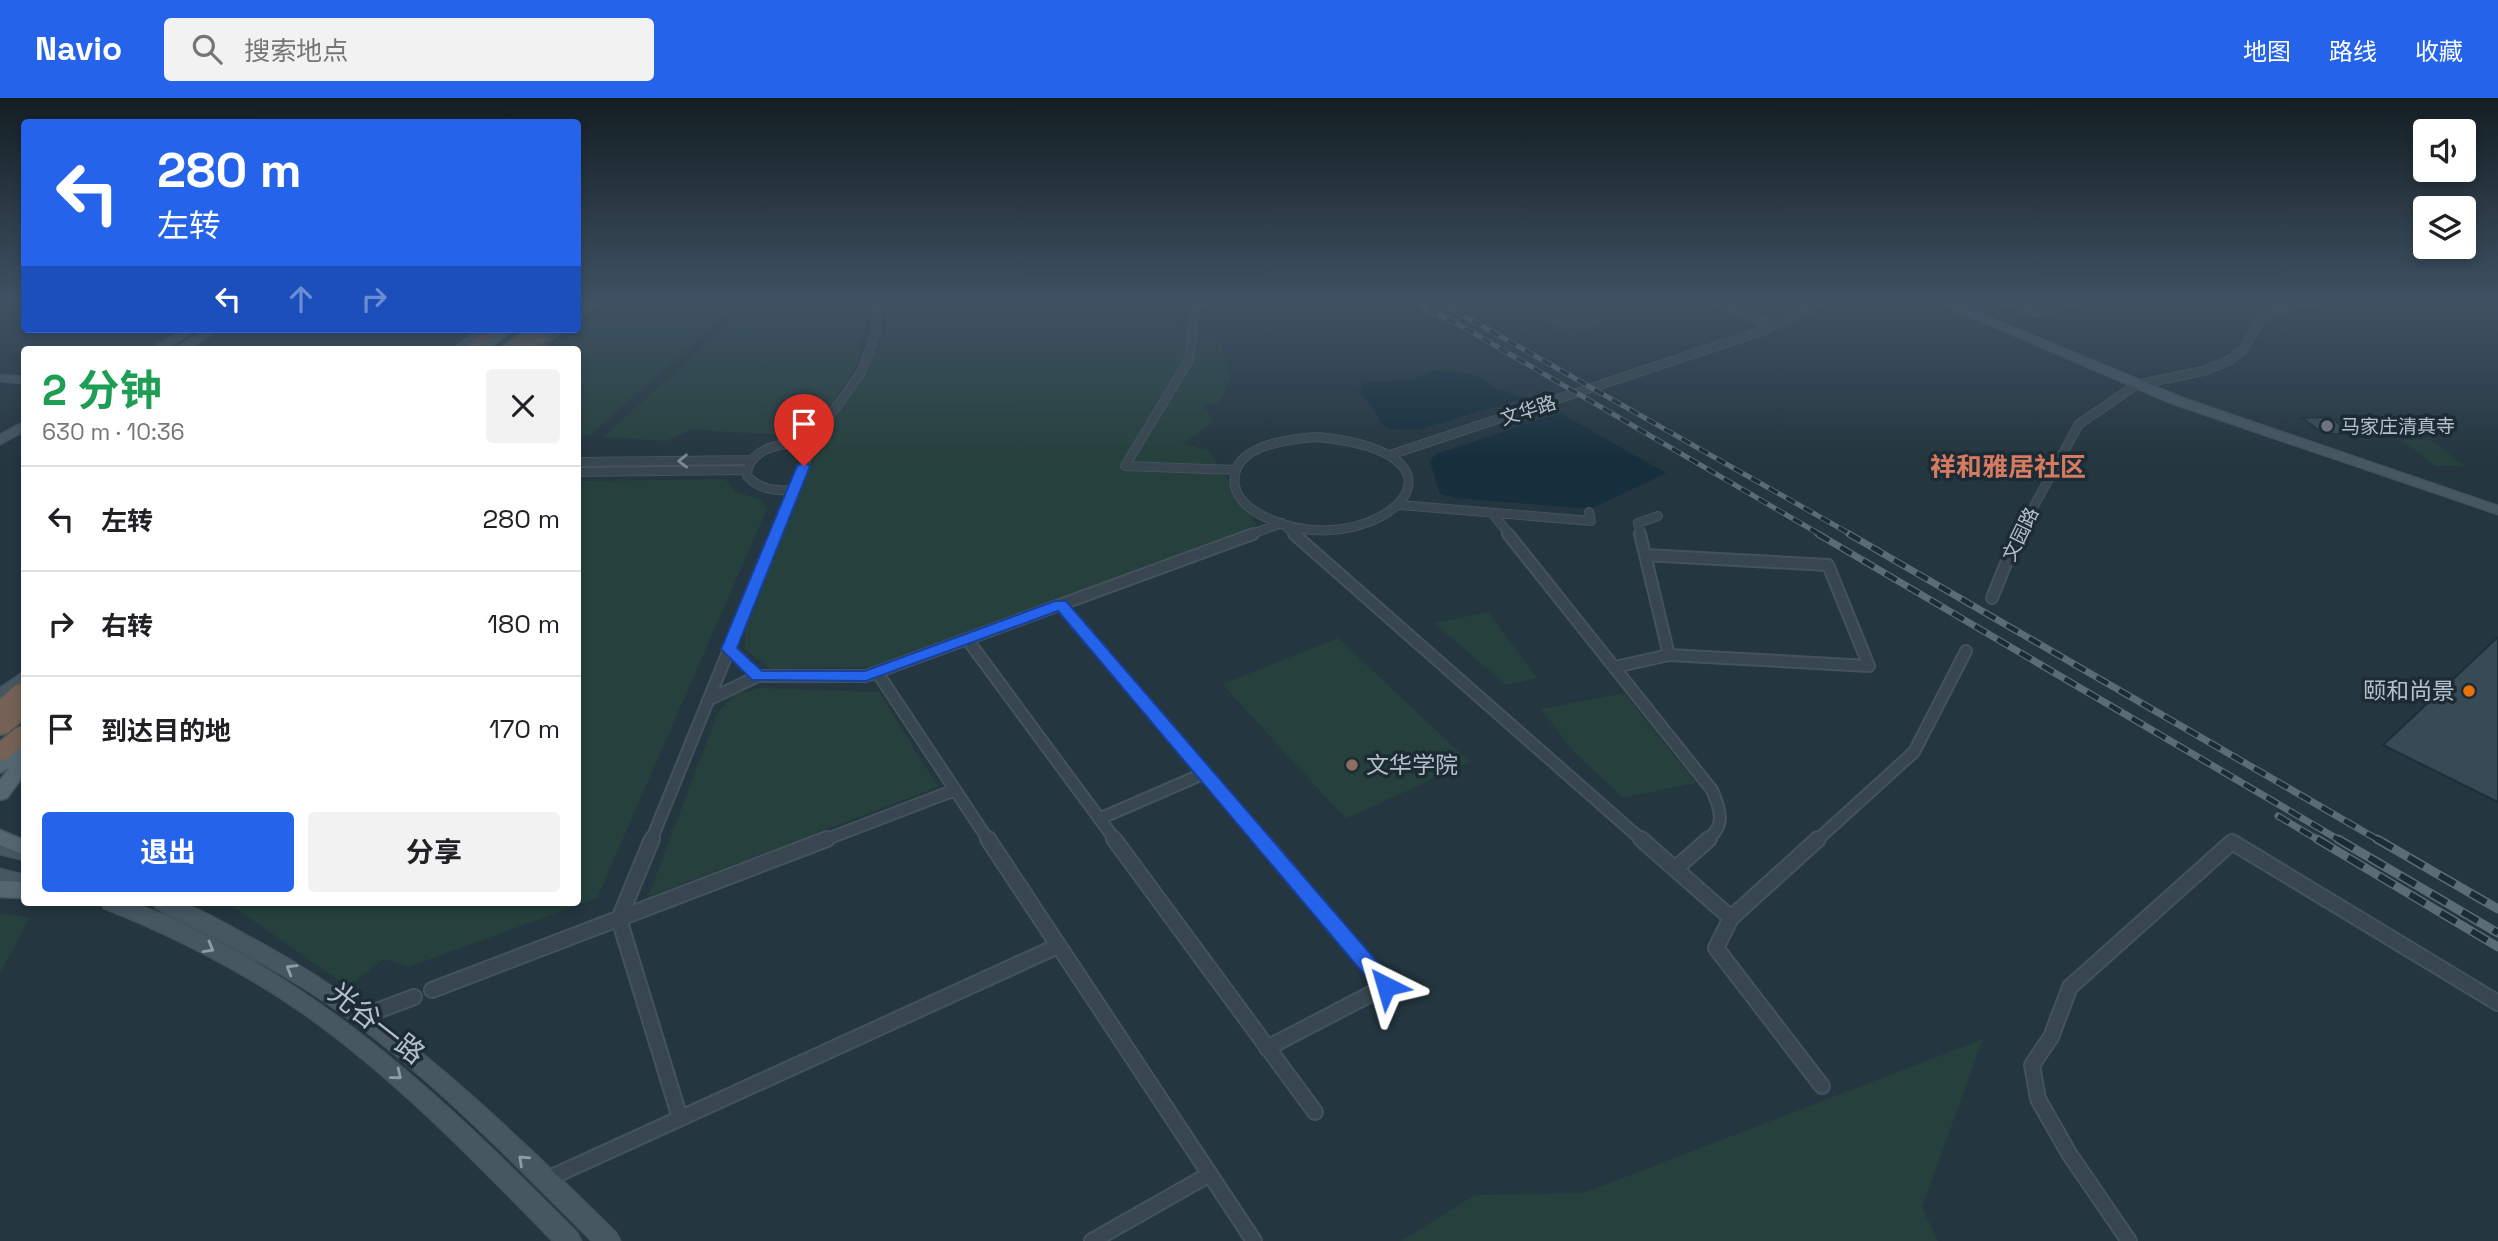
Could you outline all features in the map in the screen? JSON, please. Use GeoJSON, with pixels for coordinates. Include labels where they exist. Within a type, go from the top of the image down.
{"type":"FeatureCollection","features":[{"type":"Feature","properties":{"kind":"highway"},"geometry":{"type":"LineString","coordinates":[[0,710],[21,692]]}},
{"type":"Feature","properties":{"kind":"highway"},"geometry":{"type":"LineString","coordinates":[[0,728],[21,710]]}},
{"type":"Feature","properties":{"kind":"highway"},"geometry":{"type":"LineString","coordinates":[[0,753],[21,736]]}},
{"type":"Feature","properties":{"kind":"main road"},"geometry":{"type":"LineString","coordinates":[[2064,354],[2136,385],[2498,510]]}},
{"type":"Feature","properties":{"kind":"main road"},"geometry":{"type":"LineString","coordinates":[[2085,354],[2151,382],[2498,501]]}},
{"type":"Feature","properties":{"kind":"main road"},"geometry":{"type":"LineString","coordinates":[[0,368],[21,370]]}},
{"type":"Feature","properties":{"kind":"main road"},"geometry":{"type":"LineString","coordinates":[[0,378],[21,380]]}},
{"type":"Feature","properties":{"kind":"main road"},"geometry":{"type":"LineString","coordinates":[[0,438],[21,426]]}},
{"type":"Feature","properties":{"kind":"main road"},"geometry":{"type":"LineString","coordinates":[[0,450],[21,438]]}},
{"type":"Feature","properties":{"kind":"main road"},"geometry":{"type":"LineString","coordinates":[[0,696],[21,679]]}},
{"type":"Feature","properties":{"kind":"main road"},"geometry":{"type":"LineString","coordinates":[[0,722],[21,704]]}},
{"type":"Feature","properties":{"kind":"main road"},"geometry":{"type":"LineString","coordinates":[[0,766],[21,748]]}},
{"type":"Feature","properties":{"kind":"main road"},"geometry":{"type":"LineString","coordinates":[[0,793],[21,767]]}},
{"type":"Feature","properties":{"kind":"main road"},"geometry":{"type":"LineString","coordinates":[[0,876],[21,880]]}},
{"type":"Feature","properties":{"kind":"main road"},"geometry":{"type":"LineString","coordinates":[[0,890],[21,890]]}},
{"type":"Feature","properties":{"kind":"main road","name":"光谷一路"},"geometry":{"type":"LineString","coordinates":[[119,906],[149,917],[202,944],[281,989],[339,1027],[416,1091],[569,1241]]}},
{"type":"Feature","properties":{"kind":"main road","name":"光谷一路"},"geometry":{"type":"LineString","coordinates":[[169,906],[239,939],[305,978],[361,1017],[437,1079],[608,1241]]}},
{"type":"Feature","properties":{"kind":"street"},"geometry":{"type":"LineString","coordinates":[[680,1118],[619,919],[814,440],[862,371],[868,354]]}},
{"type":"Feature","properties":{"kind":"street"},"geometry":{"type":"LineString","coordinates":[[1190,354],[1189,360],[1125,466],[1236,470]]}},
{"type":"Feature","properties":{"kind":"street","name":"文华路"},"geometry":{"type":"LineString","coordinates":[[1390,456],[1694,354]]}},
{"type":"Feature","properties":{"kind":"street","name":"文园路"},"geometry":{"type":"LineString","coordinates":[[1992,598],[2016,538],[2079,424],[2136,385],[2203,370],[2228,361],[2237,354]]}},
{"type":"Feature","properties":{"kind":"street"},"geometry":{"type":"LineString","coordinates":[[1302,438],[1344,439],[1369,445],[1390,456],[1404,469],[1410,484],[1406,499],[1392,513],[1370,523],[1342,528],[1311,529],[1282,523],[1258,513],[1241,500],[1234,485],[1236,470],[1248,457],[1266,446],[1302,438]]}},
{"type":"Feature","properties":{"kind":"street"},"geometry":{"type":"LineString","coordinates":[[581,462],[752,460],[778,445],[814,440]]}},
{"type":"Feature","properties":{"kind":"street"},"geometry":{"type":"LineString","coordinates":[[752,460],[747,470],[750,480],[758,486],[771,490],[794,490]]}},
{"type":"Feature","properties":{"kind":"street"},"geometry":{"type":"LineString","coordinates":[[581,472],[747,470]]}},
{"type":"Feature","properties":{"kind":"street"},"geometry":{"type":"LineString","coordinates":[[1400,505],[1591,521],[1589,512]]}},
{"type":"Feature","properties":{"kind":"street"},"geometry":{"type":"LineString","coordinates":[[1492,513],[1712,790],[1722,813],[1718,831],[1675,869]]}},
{"type":"Feature","properties":{"kind":"street"},"geometry":{"type":"LineString","coordinates":[[1658,516],[1638,523],[1669,655]]}},
{"type":"Feature","properties":{"kind":"street"},"geometry":{"type":"LineString","coordinates":[[708,700],[758,676],[866,676],[877,673],[1282,523]]}},
{"type":"Feature","properties":{"kind":"street"},"geometry":{"type":"LineString","coordinates":[[1282,523],[1731,918]]}},
{"type":"Feature","properties":{"kind":"street"},"geometry":{"type":"LineString","coordinates":[[1615,667],[1669,655],[1869,667],[1828,565],[1645,555]]}},
{"type":"Feature","properties":{"kind":"street"},"geometry":{"type":"LineString","coordinates":[[1061,605],[1386,986],[1267,1048]]}},
{"type":"Feature","properties":{"kind":"street"},"geometry":{"type":"LineString","coordinates":[[967,639],[1315,1112]]}},
{"type":"Feature","properties":{"kind":"street"},"geometry":{"type":"LineString","coordinates":[[729,649],[758,676]]}},
{"type":"Feature","properties":{"kind":"street"},"geometry":{"type":"LineString","coordinates":[[1822,1086],[1716,948],[1731,918],[1914,752],[1966,652]]}},
{"type":"Feature","properties":{"kind":"street"},"geometry":{"type":"LineString","coordinates":[[877,673],[1254,1241]]}},
{"type":"Feature","properties":{"kind":"street"},"geometry":{"type":"LineString","coordinates":[[1099,819],[1205,773]]}},
{"type":"Feature","properties":{"kind":"street"},"geometry":{"type":"LineString","coordinates":[[432,990],[955,790]]}},
{"type":"Feature","properties":{"kind":"street"},"geometry":{"type":"LineString","coordinates":[[2129,1241],[2070,1155],[2038,1099],[2032,1065],[2051,1037],[2070,987],[2232,842],[2498,1003]]}},
{"type":"Feature","properties":{"kind":"street"},"geometry":{"type":"LineString","coordinates":[[545,1180],[1058,946]]}},
{"type":"Feature","properties":{"kind":"street"},"geometry":{"type":"LineString","coordinates":[[361,1017],[414,997]]}},
{"type":"Feature","properties":{"kind":"street"},"geometry":{"type":"LineString","coordinates":[[1092,1241],[1210,1174]]}},
{"type":"Feature","properties":{"kind":"green space"},"geometry":{"type":"Polygon","coordinates":[[[581,354],[682,354],[589,436],[581,435],[581,354]]]}},
{"type":"Feature","properties":{"kind":"green space"},"geometry":{"type":"Polygon","coordinates":[[[695,354],[859,354],[858,363],[821,420],[791,435],[692,430],[665,441],[603,437],[695,354]]]}},
{"type":"Feature","properties":{"kind":"green space"},"geometry":{"type":"Polygon","coordinates":[[[874,354],[1224,354],[1231,379],[1220,402],[1205,406],[1213,423],[1183,443],[1209,451],[1257,525],[870,667],[771,669],[745,650],[745,631],[822,436],[868,370],[874,354]]]}},
{"type":"Feature","properties":{"kind":"green space"},"geometry":{"type":"Polygon","coordinates":[[[2402,440],[2431,440],[2465,466],[2435,466],[2402,440]]]}},
{"type":"Feature","properties":{"kind":"green space"},"geometry":{"type":"Polygon","coordinates":[[[725,479],[736,492],[760,499],[767,509],[597,898],[581,904],[581,481],[725,479]]]}},
{"type":"Feature","properties":{"kind":"green space"},"geometry":{"type":"Polygon","coordinates":[[[1488,612],[1537,678],[1506,685],[1434,623],[1488,612]]]}},
{"type":"Feature","properties":{"kind":"green space"},"geometry":{"type":"Polygon","coordinates":[[[1338,638],[1470,762],[1346,819],[1222,684],[1338,638]]]}},
{"type":"Feature","properties":{"kind":"green space"},"geometry":{"type":"Polygon","coordinates":[[[760,688],[879,692],[938,787],[648,897],[717,714],[735,694],[760,688]]]}},
{"type":"Feature","properties":{"kind":"green space"},"geometry":{"type":"Polygon","coordinates":[[[1624,693],[1696,783],[1623,798],[1573,751],[1541,709],[1624,693]]]}},
{"type":"Feature","properties":{"kind":"green space"},"geometry":{"type":"Polygon","coordinates":[[[232,906],[575,906],[409,967],[384,959],[348,987],[232,906]]]}},
{"type":"Feature","properties":{"kind":"green space"},"geometry":{"type":"Polygon","coordinates":[[[0,913],[29,918],[0,974],[0,913]]]}},
{"type":"Feature","properties":{"kind":"green space"},"geometry":{"type":"Polygon","coordinates":[[[1983,1039],[1922,1207],[1938,1241],[1401,1241],[1475,1195],[1583,1193],[1983,1039]]]}},
{"type":"Feature","properties":{"kind":"water"},"geometry":{"type":"Polygon","coordinates":[[[1438,370],[1479,376],[1495,388],[1524,398],[1418,430],[1388,428],[1380,422],[1375,410],[1359,392],[1362,384],[1412,379],[1438,370]]]}},
{"type":"Feature","properties":{"kind":"water"},"geometry":{"type":"Polygon","coordinates":[[[1560,413],[1666,473],[1591,509],[1457,498],[1440,494],[1430,461],[1436,454],[1560,413]]]}},
{"type":"Feature","properties":{"kind":"building","name":"马家庄清真寺"},"geometry":{"type":"Polygon","coordinates":[[[2330,417],[2352,434],[2324,434],[2302,418],[2330,417]]]}},
{"type":"Feature","properties":{"kind":"building","name":"颐和尚景"},"geometry":{"type":"Polygon","coordinates":[[[2498,637],[2498,802],[2383,745],[2498,637]]]}},
{"type":"Feature","properties":{"kind":"railway"},"geometry":{"type":"LineString","coordinates":[[1510,354],[1821,535]]}},
{"type":"Feature","properties":{"kind":"railway"},"geometry":{"type":"LineString","coordinates":[[1532,354],[1852,535]]}},
{"type":"Feature","properties":{"kind":"railway"},"geometry":{"type":"LineString","coordinates":[[1818,534],[2341,841]]}},
{"type":"Feature","properties":{"kind":"railway"},"geometry":{"type":"LineString","coordinates":[[1849,534],[2380,841]]}},
{"type":"Feature","properties":{"kind":"railway"},"geometry":{"type":"LineString","coordinates":[[2278,816],[2320,841]]}},
{"type":"Feature","properties":{"kind":"railway"},"geometry":{"type":"LineString","coordinates":[[2317,839],[2498,947]]}},
{"type":"Feature","properties":{"kind":"railway"},"geometry":{"type":"LineString","coordinates":[[2338,839],[2498,933]]}},
{"type":"Feature","properties":{"kind":"railway"},"geometry":{"type":"LineString","coordinates":[[2377,839],[2498,909]]}},
{"type":"Feature","properties":{"kind":"place","name":"马家庄清真寺"},"geometry":{"type":"Point","coordinates":[2327,426]}},
{"type":"Feature","properties":{"kind":"place","name":"颐和尚景"},"geometry":{"type":"Point","coordinates":[2469,691]}},
{"type":"Feature","properties":{"kind":"place","name":"文华学院"},"geometry":{"type":"Point","coordinates":[1352,765]}},
{"type":"Feature","properties":{"kind":"district","name":"祥和雅居社区"},"geometry":{"type":"Point","coordinates":[2008,467]}},
{"type":"Feature","properties":{"kind":"route"},"geometry":{"type":"LineString","coordinates":[[804,466],[729,649],[758,676],[866,676],[1061,605],[1386,986]]}}]}
